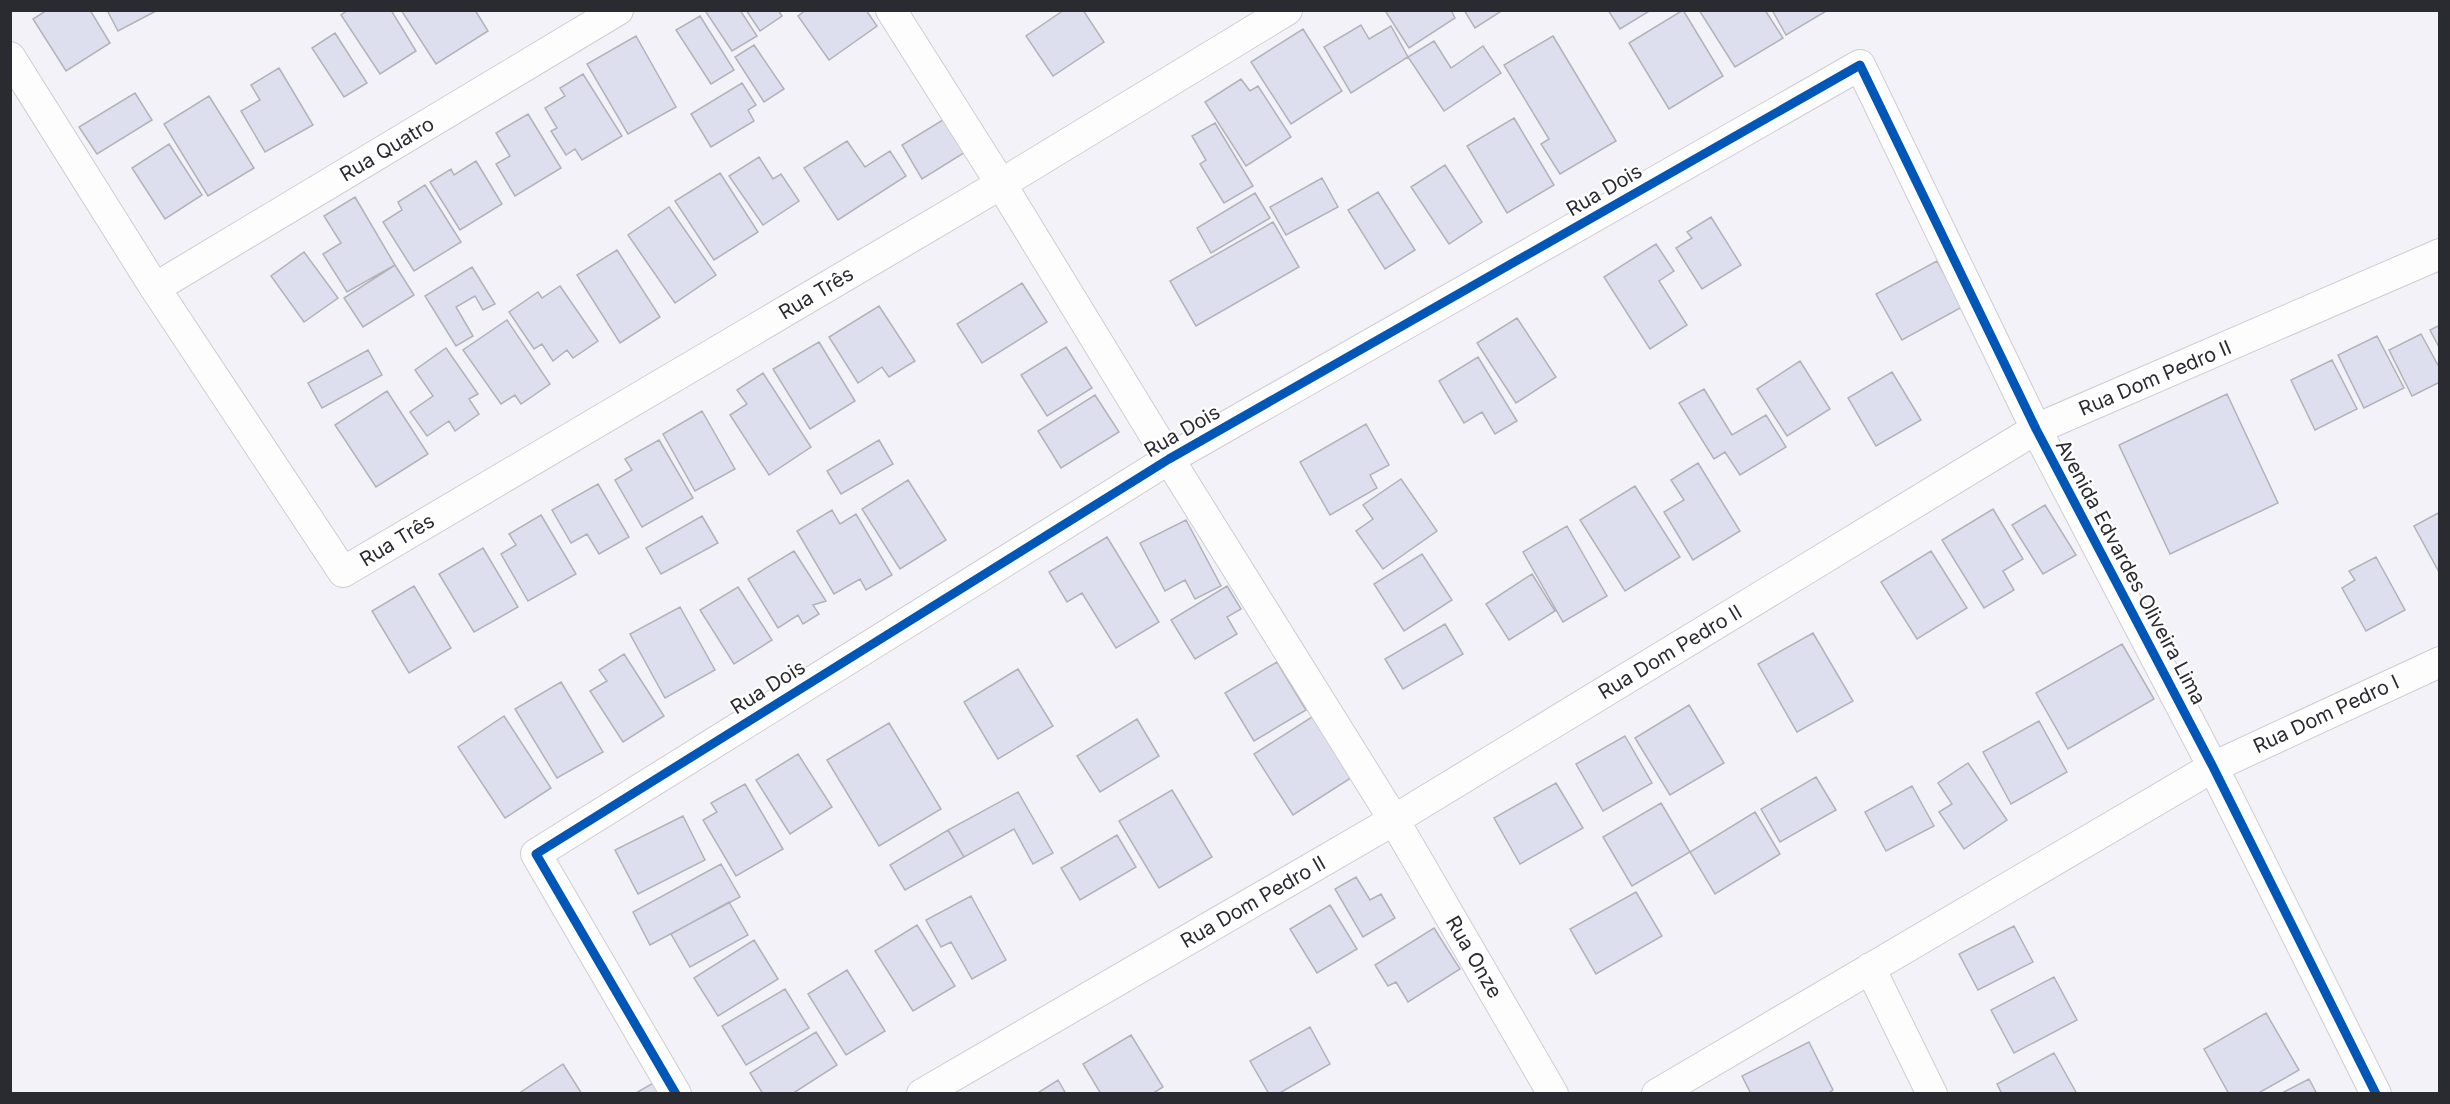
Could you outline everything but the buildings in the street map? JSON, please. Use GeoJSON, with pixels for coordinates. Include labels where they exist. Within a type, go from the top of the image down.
{"type":"FeatureCollection","features":[{"type":"Feature","properties":{"kind":"street","name":"Rua Quatro"},"geometry":{"type":"LineString","coordinates":[[155,288],[618,10]]}},
{"type":"Feature","properties":{"kind":"street","name":"Rua Onze"},"geometry":{"type":"LineString","coordinates":[[891,10],[1394,820],[1553,1094]]}},
{"type":"Feature","properties":{"kind":"street","name":"Rua Três"},"geometry":{"type":"LineString","coordinates":[[155,288],[343,572],[1001,184],[1287,10]]}},
{"type":"Feature","properties":{"kind":"street"},"geometry":{"type":"LineString","coordinates":[[10,57],[155,288]]}},
{"type":"Feature","properties":{"kind":"street","name":"Avenida Edvardes Oliveira Lima"},"geometry":{"type":"LineString","coordinates":[[1860,65],[2036,429],[2212,767],[2376,1094]]}},
{"type":"Feature","properties":{"kind":"street","name":"Rua Dois"},"geometry":{"type":"LineString","coordinates":[[676,1094],[536,854],[1169,459],[1860,65]]}},
{"type":"Feature","properties":{"kind":"street","name":"Rua Dom Pedro II"},"geometry":{"type":"LineString","coordinates":[[922,1094],[1394,820],[2036,429],[2439,254]]}},
{"type":"Feature","properties":{"kind":"street","name":"Rua Dom Pedro I"},"geometry":{"type":"LineString","coordinates":[[2212,767],[2439,662]]}},
{"type":"Feature","properties":{"kind":"street"},"geometry":{"type":"LineString","coordinates":[[1657,1094],[2212,767]]}},
{"type":"Feature","properties":{"kind":"street"},"geometry":{"type":"LineString","coordinates":[[1870,968],[1932,1094]]}},
{"type":"Feature","properties":{"kind":"cycle path"},"geometry":{"type":"LineString","coordinates":[[676,1094],[536,854],[1169,459],[1860,65],[2036,429],[2213,767],[2376,1094]]}}]}
